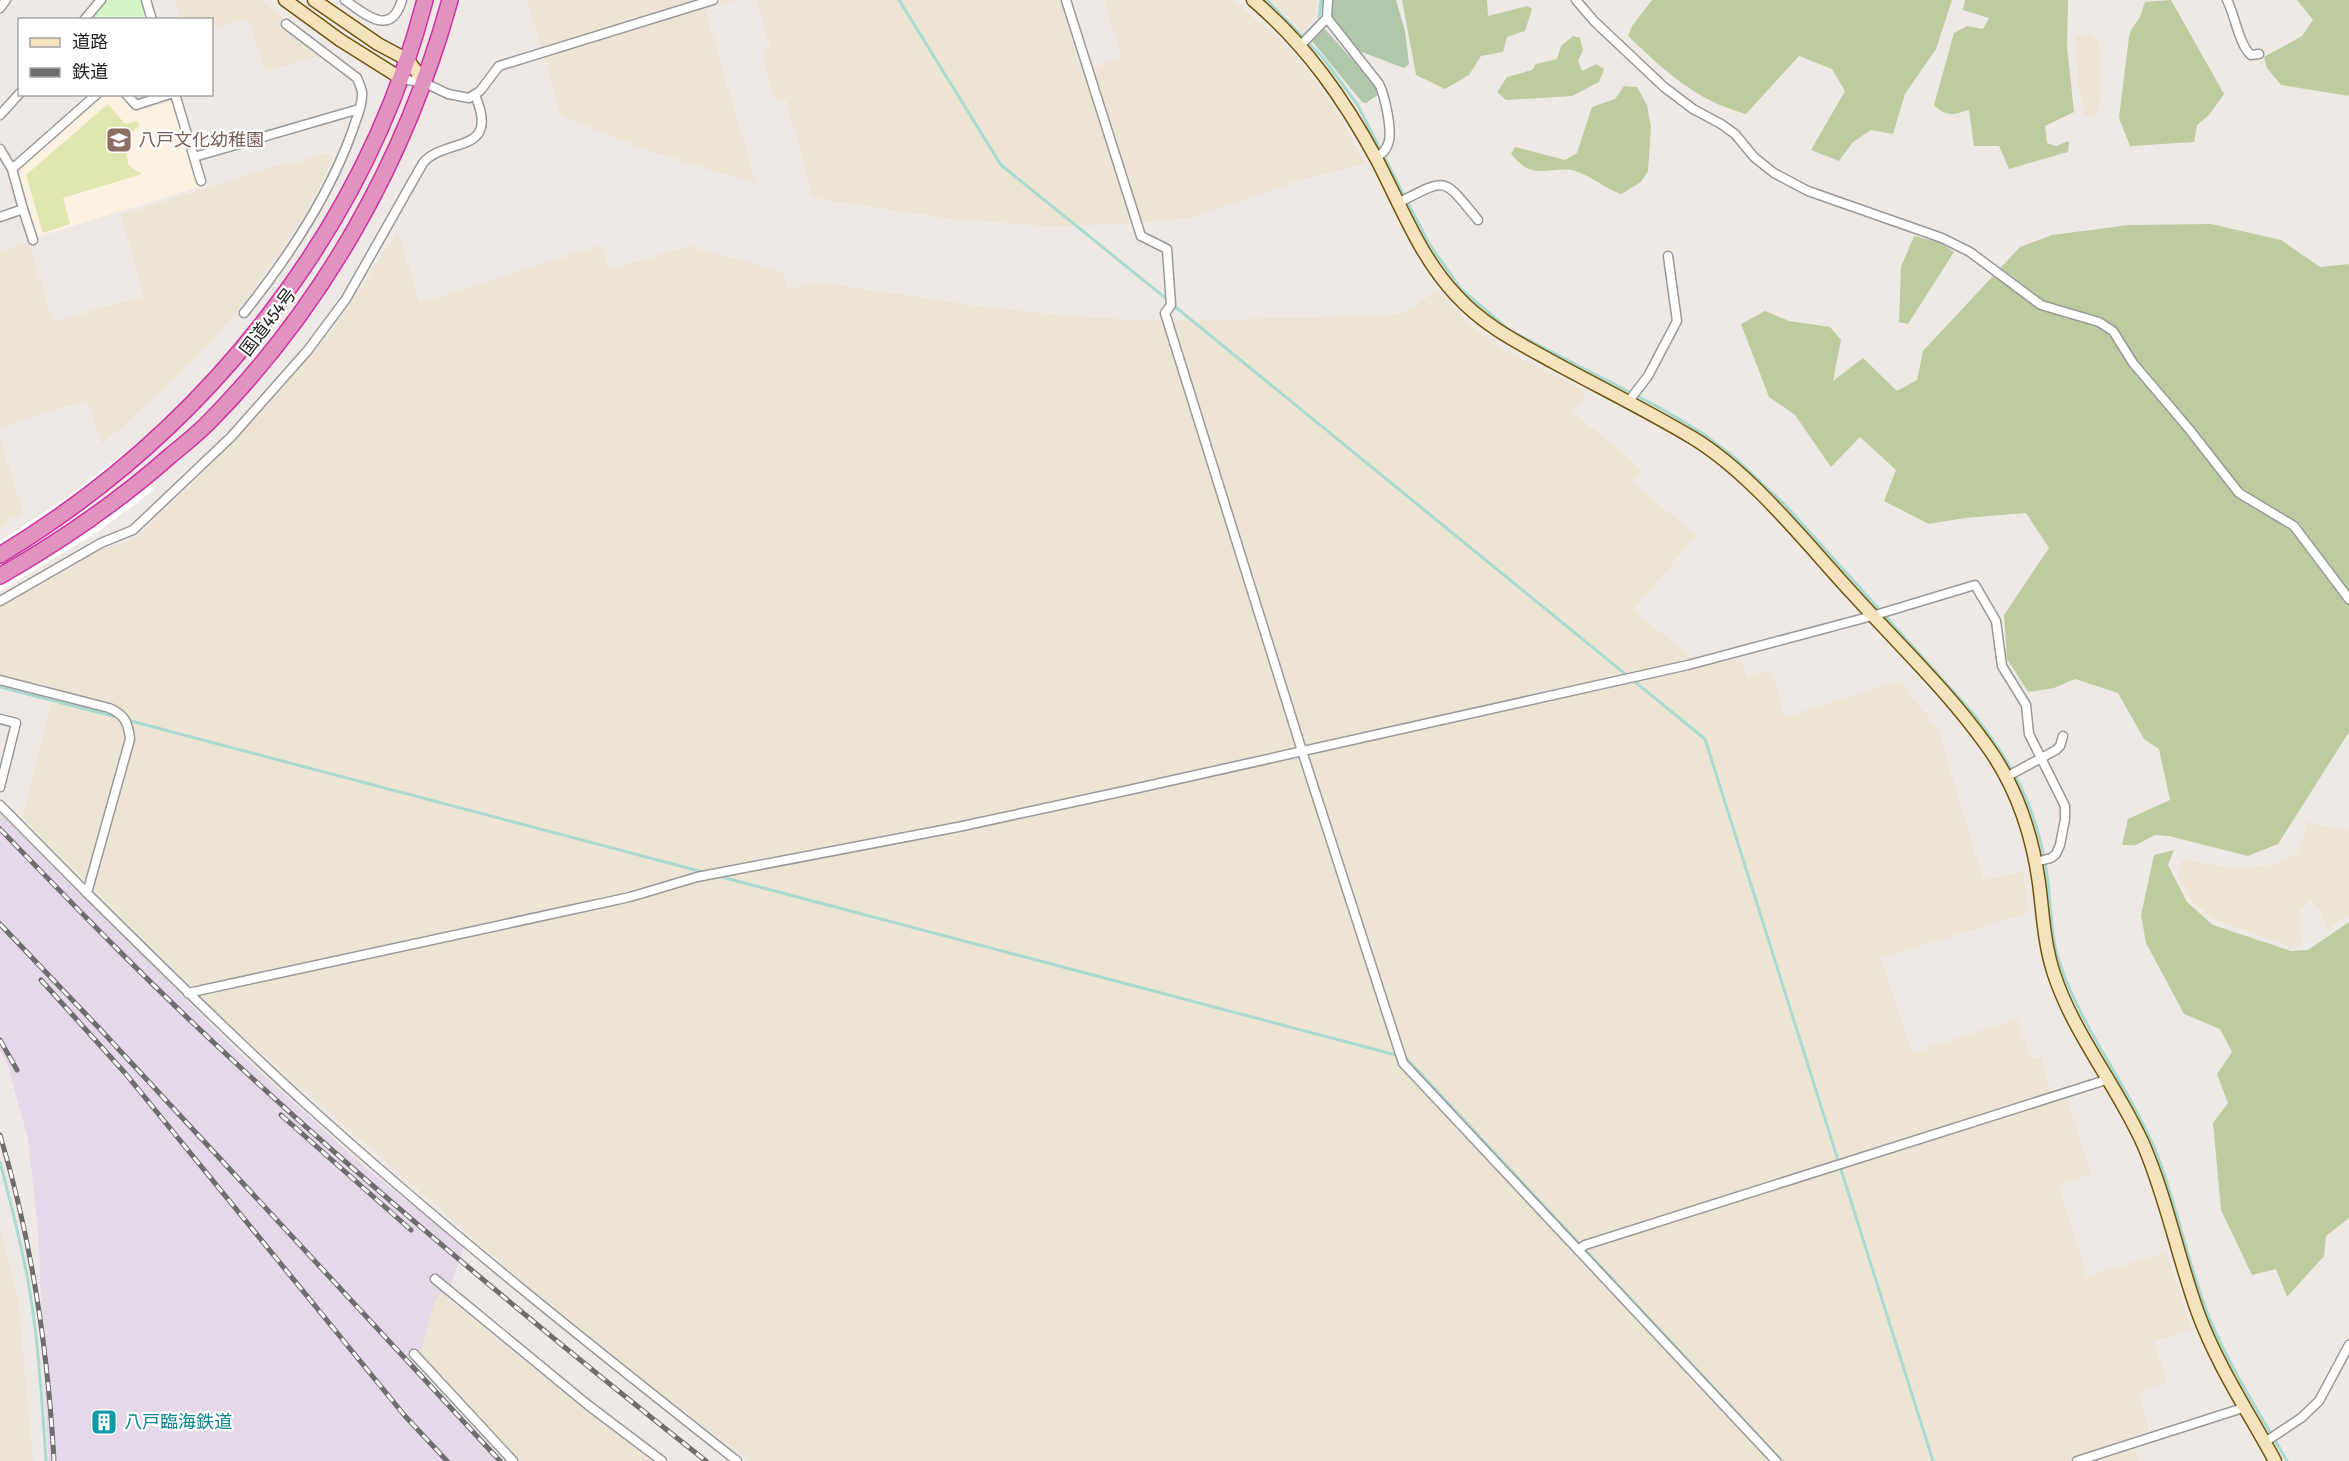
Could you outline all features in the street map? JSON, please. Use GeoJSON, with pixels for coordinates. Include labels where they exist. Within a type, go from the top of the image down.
{"type":"FeatureCollection","features":[{"type":"Feature","properties":{"kind":"highway","name":"国道454号"},"geometry":{"type":"LineString","coordinates":[[0,555],[83,501],[164,432],[238,354],[291,285],[318,246],[369,153],[402,79],[425,0]]}},
{"type":"Feature","properties":{"kind":"highway","name":"国道454号"},"geometry":{"type":"LineString","coordinates":[[0,576],[52,546],[137,485],[206,425],[262,365],[309,302],[354,231],[401,143],[425,83],[450,0]]}},
{"type":"Feature","properties":{"kind":"street"},"geometry":{"type":"LineString","coordinates":[[0,8],[6,0]]}},
{"type":"Feature","properties":{"kind":"street"},"geometry":{"type":"LineString","coordinates":[[86,18],[101,0]]}},
{"type":"Feature","properties":{"kind":"street"},"geometry":{"type":"LineString","coordinates":[[146,0],[151,18]]}},
{"type":"Feature","properties":{"kind":"street"},"geometry":{"type":"LineString","coordinates":[[285,0],[348,46],[402,79],[425,83],[468,98],[475,95],[499,66],[713,0]]}},
{"type":"Feature","properties":{"kind":"street"},"geometry":{"type":"LineString","coordinates":[[314,0],[378,44],[408,60],[425,83]]}},
{"type":"Feature","properties":{"kind":"street"},"geometry":{"type":"LineString","coordinates":[[345,0],[378,21],[387,21],[398,13],[402,0]]}},
{"type":"Feature","properties":{"kind":"street"},"geometry":{"type":"LineString","coordinates":[[1066,0],[1141,236],[1167,249],[1171,305],[1166,313],[1402,1063],[1776,1461]]}},
{"type":"Feature","properties":{"kind":"street"},"geometry":{"type":"LineString","coordinates":[[1253,0],[1301,45],[1341,98],[1376,158],[1407,223],[1437,272],[1455,294],[1498,332],[1698,441],[1751,484],[1986,744],[2006,777],[2024,815],[2036,862],[2042,929],[2054,974],[2066,1005],[2143,1144],[2157,1181],[2199,1317],[2223,1368],[2275,1461]]}},
{"type":"Feature","properties":{"kind":"street"},"geometry":{"type":"LineString","coordinates":[[1301,45],[1327,18],[1328,0]]}},
{"type":"Feature","properties":{"kind":"street"},"geometry":{"type":"LineString","coordinates":[[1576,0],[1594,21],[1664,87],[1693,109],[1735,134],[1754,156],[1774,173],[1808,191],[1942,238],[1970,252],[2041,305],[2099,322],[2113,331],[2133,363],[2239,493],[2294,526],[2349,599]]}},
{"type":"Feature","properties":{"kind":"street"},"geometry":{"type":"LineString","coordinates":[[2227,0],[2235,16],[2245,50],[2251,55],[2259,54]]}},
{"type":"Feature","properties":{"kind":"street"},"geometry":{"type":"LineString","coordinates":[[1327,18],[1379,84],[1383,93],[1390,140],[1384,151],[1376,158]]}},
{"type":"Feature","properties":{"kind":"street"},"geometry":{"type":"LineString","coordinates":[[244,313],[262,291],[314,212],[344,154],[359,110],[362,90],[357,78],[286,24]]}},
{"type":"Feature","properties":{"kind":"street"},"geometry":{"type":"LineString","coordinates":[[0,116],[18,95]]}},
{"type":"Feature","properties":{"kind":"street"},"geometry":{"type":"LineString","coordinates":[[0,601],[101,543],[133,530],[231,437],[309,350],[346,299],[423,163],[435,153],[469,143],[474,139],[482,116],[475,95]]}},
{"type":"Feature","properties":{"kind":"street"},"geometry":{"type":"LineString","coordinates":[[12,169],[95,96]]}},
{"type":"Feature","properties":{"kind":"street"},"geometry":{"type":"LineString","coordinates":[[128,96],[136,105],[164,96]]}},
{"type":"Feature","properties":{"kind":"street"},"geometry":{"type":"LineString","coordinates":[[176,96],[201,181]]}},
{"type":"Feature","properties":{"kind":"street"},"geometry":{"type":"LineString","coordinates":[[194,157],[359,110]]}},
{"type":"Feature","properties":{"kind":"street"},"geometry":{"type":"LineString","coordinates":[[0,149],[12,169],[33,240]]}},
{"type":"Feature","properties":{"kind":"street"},"geometry":{"type":"LineString","coordinates":[[1398,203],[1435,184],[1442,184],[1450,188],[1478,220]]}},
{"type":"Feature","properties":{"kind":"street"},"geometry":{"type":"LineString","coordinates":[[0,217],[23,210]]}},
{"type":"Feature","properties":{"kind":"street"},"geometry":{"type":"LineString","coordinates":[[1628,402],[1648,376],[1677,321],[1668,256]]}},
{"type":"Feature","properties":{"kind":"street"},"geometry":{"type":"LineString","coordinates":[[188,993],[630,897],[697,877],[958,827],[1688,665],[1872,616],[1975,585],[1995,621],[2002,666],[2026,705],[2027,729],[2065,806],[2065,819],[2056,854],[2051,858],[2036,862]]}},
{"type":"Feature","properties":{"kind":"street"},"geometry":{"type":"LineString","coordinates":[[0,680],[109,708],[122,714],[128,724],[130,739],[87,893]]}},
{"type":"Feature","properties":{"kind":"street"},"geometry":{"type":"LineString","coordinates":[[0,719],[16,723],[0,787]]}},
{"type":"Feature","properties":{"kind":"street"},"geometry":{"type":"LineString","coordinates":[[2006,777],[2060,746],[2063,736]]}},
{"type":"Feature","properties":{"kind":"street"},"geometry":{"type":"LineString","coordinates":[[0,805],[188,993],[305,1103],[451,1230],[601,1354],[737,1461]]}},
{"type":"Feature","properties":{"kind":"street"},"geometry":{"type":"LineString","coordinates":[[1578,1250],[1585,1245],[2109,1079]]}},
{"type":"Feature","properties":{"kind":"street"},"geometry":{"type":"LineString","coordinates":[[435,1279],[588,1405],[662,1461]]}},
{"type":"Feature","properties":{"kind":"street"},"geometry":{"type":"LineString","coordinates":[[2265,1442],[2301,1418],[2319,1401],[2349,1345]]}},
{"type":"Feature","properties":{"kind":"street"},"geometry":{"type":"LineString","coordinates":[[414,1354],[513,1461]]}},
{"type":"Feature","properties":{"kind":"street"},"geometry":{"type":"LineString","coordinates":[[2077,1461],[2246,1407]]}},
{"type":"Feature","properties":{"kind":"shaded area"},"geometry":{"type":"Polygon","coordinates":[[[175,0],[260,0],[284,19],[281,25],[321,55],[266,71],[248,18],[213,29],[213,18],[181,18],[175,0]]]}},
{"type":"Feature","properties":{"kind":"shaded area"},"geometry":{"type":"Polygon","coordinates":[[[527,0],[736,0],[705,9],[756,184],[638,147],[561,115],[527,0]]]}},
{"type":"Feature","properties":{"kind":"shaded area"},"geometry":{"type":"Polygon","coordinates":[[[757,0],[1060,0],[1081,71],[1122,58],[1104,0],[1232,0],[1283,42],[1318,85],[1342,121],[1365,164],[1297,181],[1193,217],[1128,224],[1049,226],[953,219],[813,198],[786,99],[774,99],[761,51],[770,47],[757,0]]]}},
{"type":"Feature","properties":{"kind":"shaded area"},"geometry":{"type":"Polygon","coordinates":[[[1272,0],[1317,0],[1316,19],[1302,31],[1272,0]]]}},
{"type":"Feature","properties":{"kind":"shaded area"},"geometry":{"type":"Polygon","coordinates":[[[2090,34],[2099,40],[2100,104],[2096,117],[2085,117],[2078,83],[2075,36],[2090,34]]]}},
{"type":"Feature","properties":{"kind":"shaded area","name":"八戸文化幼稚園"},"geometry":{"type":"Polygon","coordinates":[[[102,96],[121,96],[137,112],[169,102],[174,103],[199,187],[37,237],[19,174],[21,168],[102,96]]]}},
{"type":"Feature","properties":{"kind":"shaded area"},"geometry":{"type":"Polygon","coordinates":[[[324,153],[331,155],[332,160],[322,182],[294,232],[249,296],[205,348],[120,429],[102,444],[87,400],[0,427],[0,251],[29,242],[52,319],[56,321],[144,296],[121,215],[289,162],[291,165],[324,153]]]}},
{"type":"Feature","properties":{"kind":"shaded area"},"geometry":{"type":"Polygon","coordinates":[[[398,231],[420,303],[602,245],[609,270],[689,246],[782,272],[788,290],[815,282],[991,308],[1082,317],[1158,321],[1379,316],[1398,314],[1415,307],[1436,290],[1469,324],[1500,348],[1587,392],[1573,412],[1642,470],[1632,482],[1696,535],[1633,610],[1701,666],[1741,658],[1747,677],[1771,670],[1785,717],[1902,680],[1910,697],[1928,716],[1939,733],[1983,880],[2023,872],[2028,913],[1881,958],[1912,1053],[2017,1019],[2031,1059],[2041,1057],[2052,1102],[2067,1099],[2091,1174],[2059,1186],[2087,1277],[2166,1252],[2192,1329],[2154,1341],[2167,1383],[2138,1393],[2149,1431],[2132,1436],[2139,1461],[750,1461],[679,1408],[528,1286],[235,1030],[22,817],[55,687],[0,675],[0,607],[100,550],[134,540],[200,476],[275,396],[338,323],[398,231]]]}},
{"type":"Feature","properties":{"kind":"shaded area"},"geometry":{"type":"Polygon","coordinates":[[[0,439],[23,512],[0,527],[0,439]]]}},
{"type":"Feature","properties":{"kind":"shaded area"},"geometry":{"type":"Polygon","coordinates":[[[0,813],[237,1051],[366,1168],[464,1246],[421,1373],[504,1461],[48,1461],[38,1229],[28,1139],[7,1063],[0,1051],[0,813]]]}},
{"type":"Feature","properties":{"kind":"shaded area"},"geometry":{"type":"Polygon","coordinates":[[[2307,822],[2349,831],[2349,914],[2328,930],[2319,908],[2310,899],[2300,911],[2301,945],[2289,946],[2213,919],[2191,900],[2178,875],[2182,860],[2238,869],[2275,864],[2296,854],[2307,822]]]}},
{"type":"Feature","properties":{"kind":"shaded area"},"geometry":{"type":"Polygon","coordinates":[[[0,1225],[18,1298],[33,1461],[0,1461],[0,1225]]]}},
{"type":"Feature","properties":{"kind":"shaded area"},"geometry":{"type":"Polygon","coordinates":[[[442,1293],[512,1352],[652,1461],[520,1461],[420,1355],[435,1300],[442,1293]]]}},
{"type":"Feature","properties":{"kind":"green space"},"geometry":{"type":"Polygon","coordinates":[[[106,0],[141,0],[147,18],[91,18],[106,0]]]}},
{"type":"Feature","properties":{"kind":"green space"},"geometry":{"type":"Polygon","coordinates":[[[1331,0],[1396,0],[1405,31],[1409,64],[1404,68],[1354,49],[1332,17],[1331,0]]]}},
{"type":"Feature","properties":{"kind":"green space"},"geometry":{"type":"Polygon","coordinates":[[[1402,0],[1487,0],[1488,16],[1527,6],[1532,9],[1525,31],[1507,37],[1503,52],[1481,56],[1469,75],[1445,89],[1416,75],[1402,0]]]}},
{"type":"Feature","properties":{"kind":"green space"},"geometry":{"type":"Polygon","coordinates":[[[1652,0],[1952,0],[1936,49],[1905,94],[1893,134],[1871,130],[1853,142],[1839,161],[1811,150],[1845,91],[1832,69],[1799,56],[1746,114],[1728,108],[1696,93],[1682,83],[1628,36],[1632,26],[1652,0]]]}},
{"type":"Feature","properties":{"kind":"green space"},"geometry":{"type":"Polygon","coordinates":[[[1965,0],[2068,0],[2067,46],[2074,112],[2045,126],[2047,143],[2056,146],[2069,141],[2068,152],[2009,169],[1999,146],[1974,146],[1969,110],[1950,114],[1934,105],[1954,33],[1967,26],[1983,29],[1989,18],[1963,10],[1965,0]]]}},
{"type":"Feature","properties":{"kind":"green space"},"geometry":{"type":"Polygon","coordinates":[[[2171,0],[2224,94],[2209,115],[2197,125],[2194,142],[2130,146],[2119,118],[2129,37],[2145,2],[2171,0]]]}},
{"type":"Feature","properties":{"kind":"green space"},"geometry":{"type":"Polygon","coordinates":[[[2297,0],[2349,0],[2349,96],[2281,85],[2267,68],[2264,57],[2302,36],[2313,20],[2297,0]]]}},
{"type":"Feature","properties":{"kind":"green space"},"geometry":{"type":"Polygon","coordinates":[[[1324,28],[1377,87],[1379,94],[1366,103],[1362,102],[1312,41],[1324,28]]]}},
{"type":"Feature","properties":{"kind":"green space"},"geometry":{"type":"Polygon","coordinates":[[[1573,36],[1580,38],[1583,50],[1578,61],[1582,71],[1596,64],[1604,69],[1599,82],[1572,96],[1506,100],[1497,92],[1507,77],[1532,70],[1536,64],[1557,59],[1561,46],[1573,36]]]}},
{"type":"Feature","properties":{"kind":"green space"},"geometry":{"type":"Polygon","coordinates":[[[1624,86],[1637,87],[1647,105],[1651,127],[1648,171],[1641,182],[1621,194],[1575,171],[1531,170],[1511,154],[1515,147],[1565,160],[1577,153],[1592,107],[1615,99],[1624,86]]]}},
{"type":"Feature","properties":{"kind":"green space"},"geometry":{"type":"Polygon","coordinates":[[[108,104],[125,124],[138,121],[139,126],[128,139],[126,154],[129,166],[142,174],[63,198],[70,224],[43,233],[26,175],[108,104]]]}},
{"type":"Feature","properties":{"kind":"green space"},"geometry":{"type":"Polygon","coordinates":[[[2211,224],[2281,240],[2320,267],[2349,264],[2349,732],[2278,844],[2248,856],[2169,836],[2155,835],[2136,845],[2122,845],[2128,819],[2170,800],[2159,749],[2144,739],[2118,693],[2075,679],[2054,688],[2028,692],[2007,659],[2004,615],[2049,548],[2026,513],[1965,518],[1929,524],[1884,501],[1896,470],[1860,437],[1831,467],[1795,415],[1769,397],[1741,324],[1765,311],[1789,321],[1830,327],[1841,340],[1833,381],[1863,358],[1897,391],[1917,380],[1923,351],[2020,247],[2052,235],[2129,225],[2211,224]]]}},
{"type":"Feature","properties":{"kind":"green space"},"geometry":{"type":"Polygon","coordinates":[[[1914,236],[1941,243],[1954,252],[1908,324],[1899,322],[1901,267],[1914,236]]]}},
{"type":"Feature","properties":{"kind":"green space"},"geometry":{"type":"Polygon","coordinates":[[[2174,850],[2168,865],[2187,902],[2213,925],[2291,951],[2308,950],[2349,922],[2349,1218],[2326,1236],[2324,1256],[2287,1297],[2276,1269],[2252,1275],[2221,1210],[2213,1123],[2228,1103],[2217,1074],[2232,1052],[2220,1029],[2184,1014],[2146,943],[2141,915],[2154,855],[2174,850]]]}},
{"type":"Feature","properties":{"kind":"pier"},"geometry":{"type":"Polygon","coordinates":[[[125,452],[137,467],[94,503],[0,563],[0,541],[68,497],[125,452]]]}},
{"type":"Feature","properties":{"kind":"pier"},"geometry":{"type":"Polygon","coordinates":[[[142,475],[154,490],[99,531],[0,591],[0,569],[29,553],[142,475]]]}},
{"type":"Feature","properties":{"kind":"waterway"},"geometry":{"type":"LineString","coordinates":[[899,0],[1001,165],[1168,300]]}},
{"type":"Feature","properties":{"kind":"waterway"},"geometry":{"type":"LineString","coordinates":[[1267,0],[1323,58],[1357,104],[1428,242],[1461,289],[1509,330],[1662,409],[1702,433],[1734,457],[1786,506],[1987,731],[2023,790],[2038,833],[2048,882],[2055,947],[2061,967],[2082,1014],[2155,1149],[2170,1190],[2194,1276],[2217,1336],[2287,1461]]}},
{"type":"Feature","properties":{"kind":"waterway"},"geometry":{"type":"LineString","coordinates":[[1303,36],[1319,20],[1321,0]]}},
{"type":"Feature","properties":{"kind":"waterway"},"geometry":{"type":"LineString","coordinates":[[1173,305],[1705,739],[1933,1461]]}},
{"type":"Feature","properties":{"kind":"waterway"},"geometry":{"type":"LineString","coordinates":[[0,687],[120,718]]}},
{"type":"Feature","properties":{"kind":"waterway"},"geometry":{"type":"LineString","coordinates":[[127,720],[703,872]]}},
{"type":"Feature","properties":{"kind":"waterway"},"geometry":{"type":"LineString","coordinates":[[718,876],[1408,1060],[1782,1461]]}},
{"type":"Feature","properties":{"kind":"waterway"},"geometry":{"type":"LineString","coordinates":[[0,1162],[20,1240],[32,1309],[40,1374],[46,1461]]}},
{"type":"Feature","properties":{"kind":"railway"},"geometry":{"type":"LineString","coordinates":[[0,829],[148,980],[297,1118],[470,1268],[706,1461]]}},
{"type":"Feature","properties":{"kind":"railway"},"geometry":{"type":"LineString","coordinates":[[0,924],[500,1461]]}},
{"type":"Feature","properties":{"kind":"railway"},"geometry":{"type":"LineString","coordinates":[[41,980],[125,1073],[405,1416],[447,1461]]}},
{"type":"Feature","properties":{"kind":"railway"},"geometry":{"type":"LineString","coordinates":[[0,1040],[17,1070]]}},
{"type":"Feature","properties":{"kind":"railway"},"geometry":{"type":"LineString","coordinates":[[281,1115],[411,1230]]}},
{"type":"Feature","properties":{"kind":"railway"},"geometry":{"type":"LineString","coordinates":[[0,1135],[21,1215],[37,1296],[48,1379],[54,1461]]}},
{"type":"Feature","properties":{"kind":"place","name":"八戸文化幼稚園"},"geometry":{"type":"Point","coordinates":[119,140]}},
{"type":"Feature","properties":{"kind":"place","name":"八戸臨海鉄道"},"geometry":{"type":"Point","coordinates":[104,1422]}}]}
